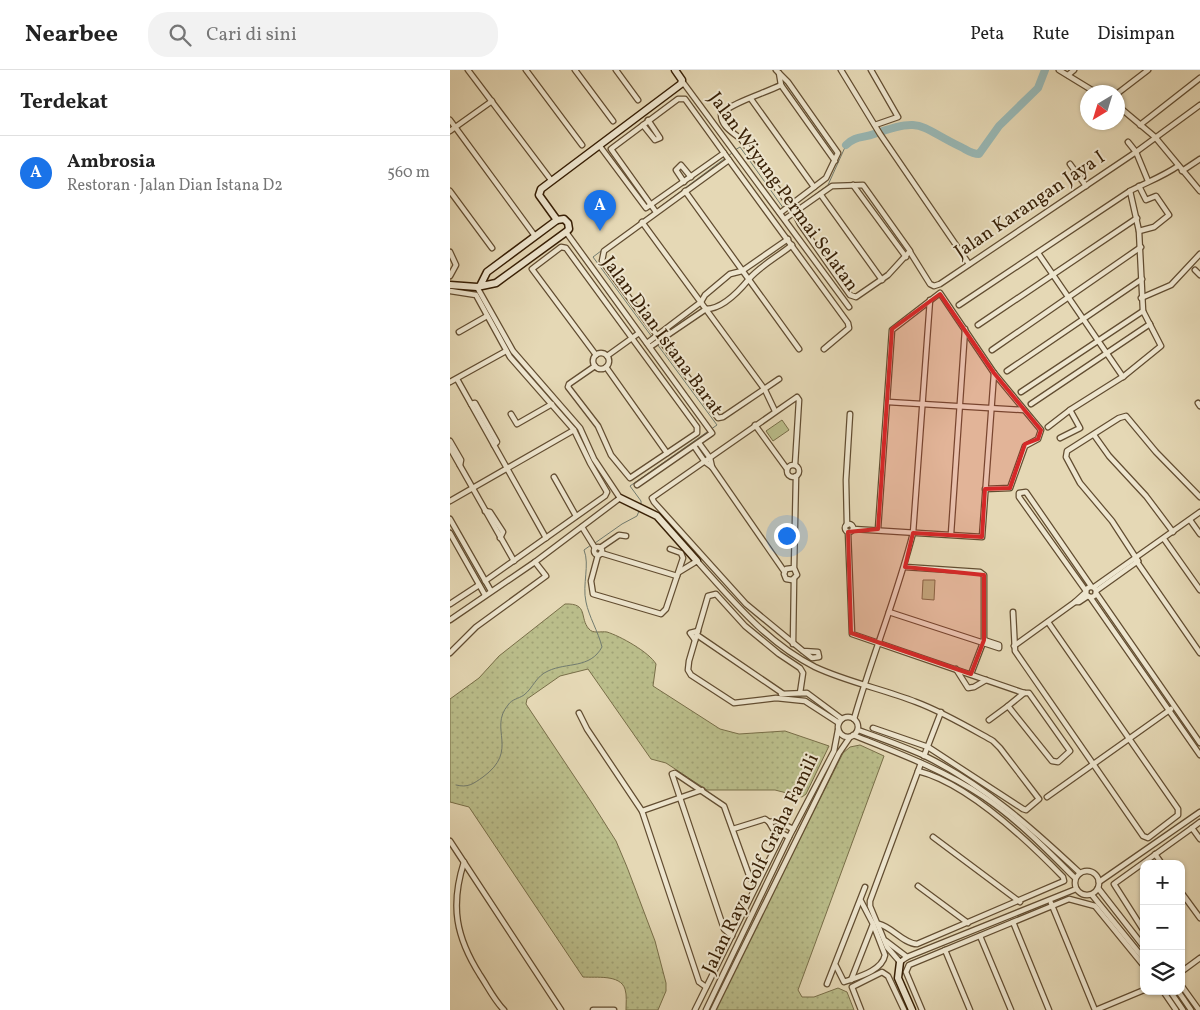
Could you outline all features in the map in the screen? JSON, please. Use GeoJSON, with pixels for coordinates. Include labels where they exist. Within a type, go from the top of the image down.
{"type":"FeatureCollection","features":[{"type":"Feature","properties":{"kind":"street"},"geometry":{"type":"LineString","coordinates":[[468,70],[551,180]]}},
{"type":"Feature","properties":{"kind":"street"},"geometry":{"type":"LineString","coordinates":[[526,70],[582,145]]}},
{"type":"Feature","properties":{"kind":"street"},"geometry":{"type":"LineString","coordinates":[[575,70],[612,121]]}},
{"type":"Feature","properties":{"kind":"street"},"geometry":{"type":"LineString","coordinates":[[616,70],[638,100]]}},
{"type":"Feature","properties":{"kind":"street","name":"Jalan Wiyung Permai Selatan"},"geometry":{"type":"LineString","coordinates":[[675,70],[849,307]]}},
{"type":"Feature","properties":{"kind":"street"},"geometry":{"type":"LineString","coordinates":[[841,70],[880,134],[969,264]]}},
{"type":"Feature","properties":{"kind":"street"},"geometry":{"type":"LineString","coordinates":[[871,70],[898,117],[876,127]]}},
{"type":"Feature","properties":{"kind":"street"},"geometry":{"type":"LineString","coordinates":[[1059,70],[1084,85]]}},
{"type":"Feature","properties":{"kind":"street"},"geometry":{"type":"LineString","coordinates":[[1068,75],[1074,70]]}},
{"type":"Feature","properties":{"kind":"street"},"geometry":{"type":"LineString","coordinates":[[1125,88],[1148,70]]}},
{"type":"Feature","properties":{"kind":"street"},"geometry":{"type":"LineString","coordinates":[[778,72],[781,85],[835,161]]}},
{"type":"Feature","properties":{"kind":"street"},"geometry":{"type":"LineString","coordinates":[[778,72],[788,82],[838,152],[826,178],[781,212]]}},
{"type":"Feature","properties":{"kind":"street"},"geometry":{"type":"LineString","coordinates":[[1140,125],[1200,78]]}},
{"type":"Feature","properties":{"kind":"street"},"geometry":{"type":"LineString","coordinates":[[557,220],[539,195],[541,189],[682,81]]}},
{"type":"Feature","properties":{"kind":"street"},"geometry":{"type":"LineString","coordinates":[[781,85],[751,99],[731,105],[721,114],[721,120],[731,132],[741,139],[795,212],[851,296],[856,297],[882,280],[910,251],[864,185],[832,186],[821,195],[795,212],[785,219]]}},
{"type":"Feature","properties":{"kind":"street"},"geometry":{"type":"LineString","coordinates":[[654,209],[611,150],[648,120],[679,98],[683,98],[849,325],[849,328],[824,349]]}},
{"type":"Feature","properties":{"kind":"street"},"geometry":{"type":"LineString","coordinates":[[751,99],[814,187]]}},
{"type":"Feature","properties":{"kind":"street"},"geometry":{"type":"LineString","coordinates":[[450,131],[492,101]]}},
{"type":"Feature","properties":{"kind":"street","name":"Jalan Karangan Jaya I"},"geometry":{"type":"LineString","coordinates":[[910,251],[930,284],[934,286],[940,284],[1086,186],[1133,147],[1156,137],[1200,105]]}},
{"type":"Feature","properties":{"kind":"street"},"geometry":{"type":"LineString","coordinates":[[1125,112],[1156,137],[1200,191]]}},
{"type":"Feature","properties":{"kind":"street"},"geometry":{"type":"LineString","coordinates":[[450,120],[535,236]]}},
{"type":"Feature","properties":{"kind":"street"},"geometry":{"type":"LineString","coordinates":[[643,125],[655,141],[660,138],[648,120]]}},
{"type":"Feature","properties":{"kind":"street"},"geometry":{"type":"LineString","coordinates":[[598,145],[644,207],[654,209],[686,191],[726,156]]}},
{"type":"Feature","properties":{"kind":"street"},"geometry":{"type":"LineString","coordinates":[[1133,147],[1148,180]]}},
{"type":"Feature","properties":{"kind":"street"},"geometry":{"type":"LineString","coordinates":[[726,156],[684,182],[642,222],[604,251],[601,256],[656,336],[718,418],[723,418],[779,380]]}},
{"type":"Feature","properties":{"kind":"street"},"geometry":{"type":"LineString","coordinates":[[1182,171],[1200,159]]}},
{"type":"Feature","properties":{"kind":"street"},"geometry":{"type":"LineString","coordinates":[[1070,164],[1086,186]]}},
{"type":"Feature","properties":{"kind":"street"},"geometry":{"type":"LineString","coordinates":[[684,182],[676,169],[681,165],[691,177]]}},
{"type":"Feature","properties":{"kind":"street"},"geometry":{"type":"LineString","coordinates":[[959,305],[1130,190],[1148,180],[1160,178],[1178,166]]}},
{"type":"Feature","properties":{"kind":"street"},"geometry":{"type":"LineString","coordinates":[[853,185],[906,257]]}},
{"type":"Feature","properties":{"kind":"street"},"geometry":{"type":"LineString","coordinates":[[1139,232],[1154,227],[1169,215],[1156,196],[1146,200],[1140,186]]}},
{"type":"Feature","properties":{"kind":"street"},"geometry":{"type":"LineString","coordinates":[[1048,427],[1070,410],[1123,377],[1160,348],[1160,341],[1143,311],[1141,298],[1141,247],[1137,218],[1130,190]]}},
{"type":"Feature","properties":{"kind":"street"},"geometry":{"type":"LineString","coordinates":[[686,191],[799,349]]}},
{"type":"Feature","properties":{"kind":"street"},"geometry":{"type":"LineString","coordinates":[[450,192],[492,248]]}},
{"type":"Feature","properties":{"kind":"street"},"geometry":{"type":"LineString","coordinates":[[821,195],[882,280]]}},
{"type":"Feature","properties":{"kind":"street"},"geometry":{"type":"LineString","coordinates":[[450,285],[479,285],[496,283],[566,232],[569,229],[568,223],[562,218],[557,220],[487,272],[479,285]]}},
{"type":"Feature","properties":{"kind":"street"},"geometry":{"type":"LineString","coordinates":[[978,325],[1137,218]]}},
{"type":"Feature","properties":{"kind":"street"},"geometry":{"type":"LineString","coordinates":[[642,222],[765,390],[775,411]]}},
{"type":"Feature","properties":{"kind":"street","name":"Jalan Dian Istana Barat"},"geometry":{"type":"LineString","coordinates":[[566,232],[639,332],[650,344],[712,433],[637,485]]}},
{"type":"Feature","properties":{"kind":"street"},"geometry":{"type":"LineString","coordinates":[[650,344],[656,336],[701,302],[704,295],[730,274],[742,271],[798,237]]}},
{"type":"Feature","properties":{"kind":"street"},"geometry":{"type":"LineString","coordinates":[[650,344],[660,341],[706,309],[715,308],[743,288],[749,279],[790,242]]}},
{"type":"Feature","properties":{"kind":"street"},"geometry":{"type":"LineString","coordinates":[[595,366],[569,384],[568,387],[598,426],[611,455],[623,471],[632,478],[697,433],[697,427],[632,338],[566,248],[561,247],[532,268],[596,355]]}},
{"type":"Feature","properties":{"kind":"street"},"geometry":{"type":"LineString","coordinates":[[992,350],[1141,247]]}},
{"type":"Feature","properties":{"kind":"street"},"geometry":{"type":"LineString","coordinates":[[450,252],[456,265],[450,276]]}},
{"type":"Feature","properties":{"kind":"street"},"geometry":{"type":"LineString","coordinates":[[1038,252],[1123,377]]}},
{"type":"Feature","properties":{"kind":"street"},"geometry":{"type":"LineString","coordinates":[[1141,298],[1171,285],[1200,254]]}},
{"type":"Feature","properties":{"kind":"street"},"geometry":{"type":"LineString","coordinates":[[1195,270],[1200,275]]}},
{"type":"Feature","properties":{"kind":"street"},"geometry":{"type":"LineString","coordinates":[[1007,371],[1142,280]]}},
{"type":"Feature","properties":{"kind":"street"},"geometry":{"type":"LineString","coordinates":[[479,285],[518,358],[580,428],[594,459],[620,498],[636,504],[661,519],[741,610],[789,650],[816,667],[941,712],[997,744],[1037,793],[1038,801],[1026,810],[1017,807],[928,747],[873,728]]}},
{"type":"Feature","properties":{"kind":"street"},"geometry":{"type":"LineString","coordinates":[[450,291],[474,294],[506,351],[574,430],[607,492],[605,496],[485,581]]}},
{"type":"Feature","properties":{"kind":"street"},"geometry":{"type":"LineString","coordinates":[[878,529],[893,328],[941,294],[994,372],[1040,428],[1039,438],[1025,446],[1010,488],[985,489]]}},
{"type":"Feature","properties":{"kind":"street"},"geometry":{"type":"LineString","coordinates":[[930,300],[914,533],[905,567],[877,644],[854,719],[858,730],[924,756],[988,794],[1032,828],[1080,873]]}},
{"type":"Feature","properties":{"kind":"street"},"geometry":{"type":"LineString","coordinates":[[1021,392],[1143,311]]}},
{"type":"Feature","properties":{"kind":"street"},"geometry":{"type":"LineString","coordinates":[[459,332],[487,316]]}},
{"type":"Feature","properties":{"kind":"street"},"geometry":{"type":"LineString","coordinates":[[1031,404],[1150,324]]}},
{"type":"Feature","properties":{"kind":"street"},"geometry":{"type":"LineString","coordinates":[[951,534],[965,329]]}},
{"type":"Feature","properties":{"kind":"street"},"geometry":{"type":"LineString","coordinates":[[607,356],[639,332]]}},
{"type":"Feature","properties":{"kind":"street"},"geometry":{"type":"LineString","coordinates":[[506,351],[452,379],[471,404],[546,538]]}},
{"type":"Feature","properties":{"kind":"street"},"geometry":{"type":"LineString","coordinates":[[596,355],[602,354],[607,356]]}},
{"type":"Feature","properties":{"kind":"street"},"geometry":{"type":"LineString","coordinates":[[596,355],[593,360],[595,366],[600,369],[606,367]]}},
{"type":"Feature","properties":{"kind":"street"},"geometry":{"type":"LineString","coordinates":[[606,367],[608,362],[607,356]]}},
{"type":"Feature","properties":{"kind":"street"},"geometry":{"type":"LineString","coordinates":[[606,367],[667,453]]}},
{"type":"Feature","properties":{"kind":"street"},"geometry":{"type":"LineString","coordinates":[[848,532],[853,529],[878,529],[914,533],[983,536],[994,372]]}},
{"type":"Feature","properties":{"kind":"street"},"geometry":{"type":"LineString","coordinates":[[793,644],[794,579],[797,572],[794,568],[796,476],[799,470],[795,465],[799,400],[797,397],[705,462],[654,495],[654,502],[739,597],[793,644],[803,651]]}},
{"type":"Feature","properties":{"kind":"street"},"geometry":{"type":"LineString","coordinates":[[888,402],[1024,410]]}},
{"type":"Feature","properties":{"kind":"street"},"geometry":{"type":"LineString","coordinates":[[511,414],[517,424],[552,404]]}},
{"type":"Feature","properties":{"kind":"street"},"geometry":{"type":"LineString","coordinates":[[1060,438],[1080,428],[1070,410]]}},
{"type":"Feature","properties":{"kind":"street"},"geometry":{"type":"LineString","coordinates":[[850,414],[846,480],[850,632],[854,636],[1031,695],[1069,747],[1069,753],[1058,762],[1052,761],[1008,706]]}},
{"type":"Feature","properties":{"kind":"street"},"geometry":{"type":"LineString","coordinates":[[1200,497],[1156,452],[1126,416],[1118,418],[1069,450],[1066,457],[1090,497],[1112,521],[1200,653]]}},
{"type":"Feature","properties":{"kind":"street"},"geometry":{"type":"LineString","coordinates":[[755,425],[788,469],[790,476],[796,476]]}},
{"type":"Feature","properties":{"kind":"street"},"geometry":{"type":"LineString","coordinates":[[450,501],[574,430]]}},
{"type":"Feature","properties":{"kind":"street"},"geometry":{"type":"LineString","coordinates":[[1094,435],[1108,456],[1146,496],[1173,532]]}},
{"type":"Feature","properties":{"kind":"street"},"geometry":{"type":"LineString","coordinates":[[450,441],[461,460],[460,465]]}},
{"type":"Feature","properties":{"kind":"street"},"geometry":{"type":"LineString","coordinates":[[699,443],[710,458],[712,467]]}},
{"type":"Feature","properties":{"kind":"street"},"geometry":{"type":"LineString","coordinates":[[694,446],[705,462],[712,467],[784,571],[786,579],[794,579]]}},
{"type":"Feature","properties":{"kind":"street"},"geometry":{"type":"LineString","coordinates":[[450,448],[514,561]]}},
{"type":"Feature","properties":{"kind":"street"},"geometry":{"type":"LineString","coordinates":[[788,469],[795,465]]}},
{"type":"Feature","properties":{"kind":"street"},"geometry":{"type":"LineString","coordinates":[[554,477],[576,516]]}},
{"type":"Feature","properties":{"kind":"street"},"geometry":{"type":"LineString","coordinates":[[1200,743],[1026,492],[1019,493],[1019,497],[1200,755]]}},
{"type":"Feature","properties":{"kind":"street"},"geometry":{"type":"LineString","coordinates":[[450,620],[535,562],[620,498]]}},
{"type":"Feature","properties":{"kind":"street"},"geometry":{"type":"LineString","coordinates":[[1014,646],[1075,602],[1079,602],[1087,594],[1200,512]]}},
{"type":"Feature","properties":{"kind":"street"},"geometry":{"type":"LineString","coordinates":[[450,519],[491,591]]}},
{"type":"Feature","properties":{"kind":"street"},"geometry":{"type":"LineString","coordinates":[[1190,520],[1200,534]]}},
{"type":"Feature","properties":{"kind":"street"},"geometry":{"type":"LineString","coordinates":[[847,525],[851,525],[853,529]]}},
{"type":"Feature","properties":{"kind":"street"},"geometry":{"type":"LineString","coordinates":[[582,527],[599,554],[591,581],[593,594],[657,614],[664,613],[666,609],[683,555],[670,549]]}},
{"type":"Feature","properties":{"kind":"street"},"geometry":{"type":"LineString","coordinates":[[450,533],[485,595]]}},
{"type":"Feature","properties":{"kind":"street"},"geometry":{"type":"LineString","coordinates":[[626,536],[619,535],[596,547],[594,554],[678,574],[698,561]]}},
{"type":"Feature","properties":{"kind":"street"},"geometry":{"type":"LineString","coordinates":[[1164,539],[1200,590]]}},
{"type":"Feature","properties":{"kind":"street"},"geometry":{"type":"LineString","coordinates":[[450,653],[476,627],[546,576],[535,562]]}},
{"type":"Feature","properties":{"kind":"street"},"geometry":{"type":"LineString","coordinates":[[905,567],[982,573],[985,578],[983,642],[971,674]]}},
{"type":"Feature","properties":{"kind":"street"},"geometry":{"type":"LineString","coordinates":[[784,571],[787,568],[794,568]]}},
{"type":"Feature","properties":{"kind":"street"},"geometry":{"type":"LineString","coordinates":[[450,604],[479,585]]}},
{"type":"Feature","properties":{"kind":"street"},"geometry":{"type":"LineString","coordinates":[[1087,594],[1094,590]]}},
{"type":"Feature","properties":{"kind":"street"},"geometry":{"type":"LineString","coordinates":[[800,693],[803,673],[800,668],[745,626],[716,594],[708,596],[689,662],[690,673],[734,703],[776,698],[808,702],[841,721]]}},
{"type":"Feature","properties":{"kind":"street"},"geometry":{"type":"LineString","coordinates":[[889,612],[983,642]]}},
{"type":"Feature","properties":{"kind":"street"},"geometry":{"type":"LineString","coordinates":[[1013,612],[1015,651],[1143,836],[1148,838],[1178,815],[1179,812],[1130,738],[1048,622]]}},
{"type":"Feature","properties":{"kind":"street"},"geometry":{"type":"LineString","coordinates":[[697,635],[782,693],[809,694],[841,721]]}},
{"type":"Feature","properties":{"kind":"street"},"geometry":{"type":"LineString","coordinates":[[956,669],[963,684],[968,688],[974,687],[986,680]]}},
{"type":"Feature","properties":{"kind":"street"},"geometry":{"type":"LineString","coordinates":[[776,698],[782,693]]}},
{"type":"Feature","properties":{"kind":"street"},"geometry":{"type":"LineString","coordinates":[[782,693],[784,700]]}},
{"type":"Feature","properties":{"kind":"street"},"geometry":{"type":"LineString","coordinates":[[989,720],[1024,693]]}},
{"type":"Feature","properties":{"kind":"street"},"geometry":{"type":"LineString","coordinates":[[1047,797],[1175,707]]}},
{"type":"Feature","properties":{"kind":"street"},"geometry":{"type":"LineString","coordinates":[[924,756],[941,712]]}},
{"type":"Feature","properties":{"kind":"street"},"geometry":{"type":"LineString","coordinates":[[579,713],[587,729],[642,811],[699,982],[706,988]]}},
{"type":"Feature","properties":{"kind":"street"},"geometry":{"type":"LineString","coordinates":[[854,719],[848,717],[841,721],[838,730],[842,734],[852,736],[921,763],[990,802],[1031,834],[1075,878],[1076,889],[1083,895],[1092,894],[1098,888],[1099,882],[1092,872],[1080,873],[1075,878]]}},
{"type":"Feature","properties":{"kind":"street","name":"Jalan Raya Golf Graha Famili"},"geometry":{"type":"LineString","coordinates":[[706,1010],[789,837],[834,751],[838,730]]}},
{"type":"Feature","properties":{"kind":"street"},"geometry":{"type":"LineString","coordinates":[[852,736],[858,730]]}},
{"type":"Feature","properties":{"kind":"street","name":"Jalan Raya Golf Graha Famili"},"geometry":{"type":"LineString","coordinates":[[713,1010],[839,753],[852,736]]}},
{"type":"Feature","properties":{"kind":"street"},"geometry":{"type":"LineString","coordinates":[[900,962],[888,948],[870,906],[870,901],[921,763]]}},
{"type":"Feature","properties":{"kind":"street"},"geometry":{"type":"LineString","coordinates":[[879,924],[888,926],[910,943],[917,944],[1020,902],[1063,882],[1063,877],[1031,844],[977,802],[932,775],[918,772]]}},
{"type":"Feature","properties":{"kind":"street"},"geometry":{"type":"LineString","coordinates":[[732,936],[724,929],[672,774],[675,773],[724,806],[750,878],[757,884]]}},
{"type":"Feature","properties":{"kind":"street"},"geometry":{"type":"LineString","coordinates":[[642,811],[702,790]]}},
{"type":"Feature","properties":{"kind":"street"},"geometry":{"type":"LineString","coordinates":[[1099,882],[1200,812]]}},
{"type":"Feature","properties":{"kind":"street"},"geometry":{"type":"LineString","coordinates":[[733,829],[765,819],[773,829],[789,837]]}},
{"type":"Feature","properties":{"kind":"street"},"geometry":{"type":"LineString","coordinates":[[769,822],[777,821],[793,829]]}},
{"type":"Feature","properties":{"kind":"street"},"geometry":{"type":"LineString","coordinates":[[1140,925],[1114,888],[1114,884],[1200,822]]}},
{"type":"Feature","properties":{"kind":"street"},"geometry":{"type":"LineString","coordinates":[[1192,828],[1200,839]]}},
{"type":"Feature","properties":{"kind":"street"},"geometry":{"type":"LineString","coordinates":[[695,1010],[782,834]]}},
{"type":"Feature","properties":{"kind":"street"},"geometry":{"type":"LineString","coordinates":[[933,838],[1020,902]]}},
{"type":"Feature","properties":{"kind":"street"},"geometry":{"type":"LineString","coordinates":[[450,841],[562,1010]]}},
{"type":"Feature","properties":{"kind":"street"},"geometry":{"type":"LineString","coordinates":[[1155,854],[1159,860]]}},
{"type":"Feature","properties":{"kind":"street"},"geometry":{"type":"LineString","coordinates":[[464,862],[453,885],[454,927],[471,961],[504,1010]]}},
{"type":"Feature","properties":{"kind":"street"},"geometry":{"type":"LineString","coordinates":[[918,886],[968,923]]}},
{"type":"Feature","properties":{"kind":"street"},"geometry":{"type":"LineString","coordinates":[[827,984],[836,966],[866,887]]}},
{"type":"Feature","properties":{"kind":"street"},"geometry":{"type":"LineString","coordinates":[[1098,888],[1140,942]]}},
{"type":"Feature","properties":{"kind":"street"},"geometry":{"type":"LineString","coordinates":[[922,1010],[906,968],[1013,922],[1076,889]]}},
{"type":"Feature","properties":{"kind":"street"},"geometry":{"type":"LineString","coordinates":[[1092,894],[1140,954]]}},
{"type":"Feature","properties":{"kind":"street"},"geometry":{"type":"LineString","coordinates":[[1185,897],[1200,918]]}},
{"type":"Feature","properties":{"kind":"street"},"geometry":{"type":"LineString","coordinates":[[912,1010],[898,978],[900,962],[907,957],[1051,902],[1069,899],[1095,906],[1140,961]]}},
{"type":"Feature","properties":{"kind":"street"},"geometry":{"type":"LineString","coordinates":[[861,901],[873,924],[885,958]]}},
{"type":"Feature","properties":{"kind":"street"},"geometry":{"type":"LineString","coordinates":[[1051,902],[1095,1010],[1140,992]]}},
{"type":"Feature","properties":{"kind":"street"},"geometry":{"type":"LineString","coordinates":[[1013,922],[1049,1010]]}},
{"type":"Feature","properties":{"kind":"street"},"geometry":{"type":"LineString","coordinates":[[851,980],[873,924]]}},
{"type":"Feature","properties":{"kind":"street"},"geometry":{"type":"LineString","coordinates":[[980,936],[1011,1010]]}},
{"type":"Feature","properties":{"kind":"street"},"geometry":{"type":"LineString","coordinates":[[886,941],[907,957]]}},
{"type":"Feature","properties":{"kind":"street"},"geometry":{"type":"LineString","coordinates":[[945,950],[970,1010]]}},
{"type":"Feature","properties":{"kind":"street"},"geometry":{"type":"LineString","coordinates":[[836,966],[844,982],[874,970],[885,958],[894,955]]}},
{"type":"Feature","properties":{"kind":"street"},"geometry":{"type":"LineString","coordinates":[[1185,969],[1200,958]]}},
{"type":"Feature","properties":{"kind":"street"},"geometry":{"type":"LineString","coordinates":[[861,1010],[852,986],[882,972],[888,976],[904,1010]]}},
{"type":"Feature","properties":{"kind":"street"},"geometry":{"type":"LineString","coordinates":[[1185,991],[1199,1010]]}},
{"type":"Feature","properties":{"kind":"street"},"geometry":{"type":"LineString","coordinates":[[1166,995],[1176,1010]]}},
{"type":"Feature","properties":{"kind":"street"},"geometry":{"type":"LineString","coordinates":[[1173,995],[1183,1010]]}},
{"type":"Feature","properties":{"kind":"street"},"geometry":{"type":"LineString","coordinates":[[1181,995],[1191,1010]]}},
{"type":"Feature","properties":{"kind":"street"},"geometry":{"type":"LineString","coordinates":[[593,1010],[614,1010]]}},
{"type":"Feature","properties":{"kind":"highlighted area"},"geometry":{"type":"Polygon","coordinates":[[[940,294],[994,373],[1041,430],[1038,439],[1025,444],[1010,488],[985,489],[982,537],[913,533],[905,567],[984,575],[984,640],[971,674],[851,633],[848,532],[878,529],[892,329],[940,294]]]}},
{"type":"Feature","properties":{"kind":"green space"},"geometry":{"type":"Polygon","coordinates":[[[782,420],[789,430],[773,441],[766,431],[782,420]]]}},
{"type":"Feature","properties":{"kind":"green space"},"geometry":{"type":"Polygon","coordinates":[[[923,580],[935,580],[934,600],[922,599],[923,580]]]}},
{"type":"Feature","properties":{"kind":"green space"},"geometry":{"type":"Polygon","coordinates":[[[565,604],[573,604],[581,609],[586,625],[591,631],[613,634],[647,654],[656,664],[653,686],[720,729],[739,734],[785,731],[829,746],[806,794],[802,797],[775,790],[707,790],[666,763],[651,759],[588,669],[560,676],[527,699],[526,704],[616,841],[627,867],[655,941],[666,983],[666,991],[658,1010],[626,1010],[625,989],[622,984],[613,979],[583,977],[469,807],[450,802],[450,699],[479,678],[499,656],[565,604]]]}},
{"type":"Feature","properties":{"kind":"green space"},"geometry":{"type":"Polygon","coordinates":[[[860,745],[884,756],[798,990],[802,997],[814,997],[838,988],[847,992],[854,1010],[714,1010],[843,753],[850,747],[860,745]]]}},
{"type":"Feature","properties":{"kind":"water"},"geometry":{"type":"Polygon","coordinates":[[[606,201],[609,203],[608,206],[611,213],[602,220],[595,212],[606,201]]]}},
{"type":"Feature","properties":{"kind":"waterway"},"geometry":{"type":"LineString","coordinates":[[846,145],[856,139],[912,125],[928,129],[970,152],[979,154],[999,126],[1038,88],[1045,70]]}},
{"type":"Feature","properties":{"kind":"waterway"},"geometry":{"type":"LineString","coordinates":[[794,210],[828,185],[846,145]]}},
{"type":"Feature","properties":{"kind":"waterway"},"geometry":{"type":"LineString","coordinates":[[735,150],[740,147],[784,209]]}},
{"type":"Feature","properties":{"kind":"waterway"},"geometry":{"type":"LineString","coordinates":[[657,209],[732,153]]}},
{"type":"Feature","properties":{"kind":"waterway"},"geometry":{"type":"LineString","coordinates":[[652,337],[593,257],[654,211]]}},
{"type":"Feature","properties":{"kind":"waterway"},"geometry":{"type":"LineString","coordinates":[[641,505],[641,501],[630,486],[717,425],[657,344]]}},
{"type":"Feature","properties":{"kind":"waterway"},"geometry":{"type":"LineString","coordinates":[[595,543],[637,516],[639,511]]}},
{"type":"Feature","properties":{"kind":"waterway"},"geometry":{"type":"LineString","coordinates":[[456,785],[467,786],[483,777],[494,767],[500,758],[502,749],[501,723],[503,714],[513,700],[524,695],[544,673],[555,668],[585,662],[597,654],[602,647],[587,608],[585,595],[586,556],[584,550],[591,545]]}},
{"type":"Feature","properties":{"kind":"place","name":"Ambrosia"},"geometry":{"type":"Point","coordinates":[600,231]}}]}
